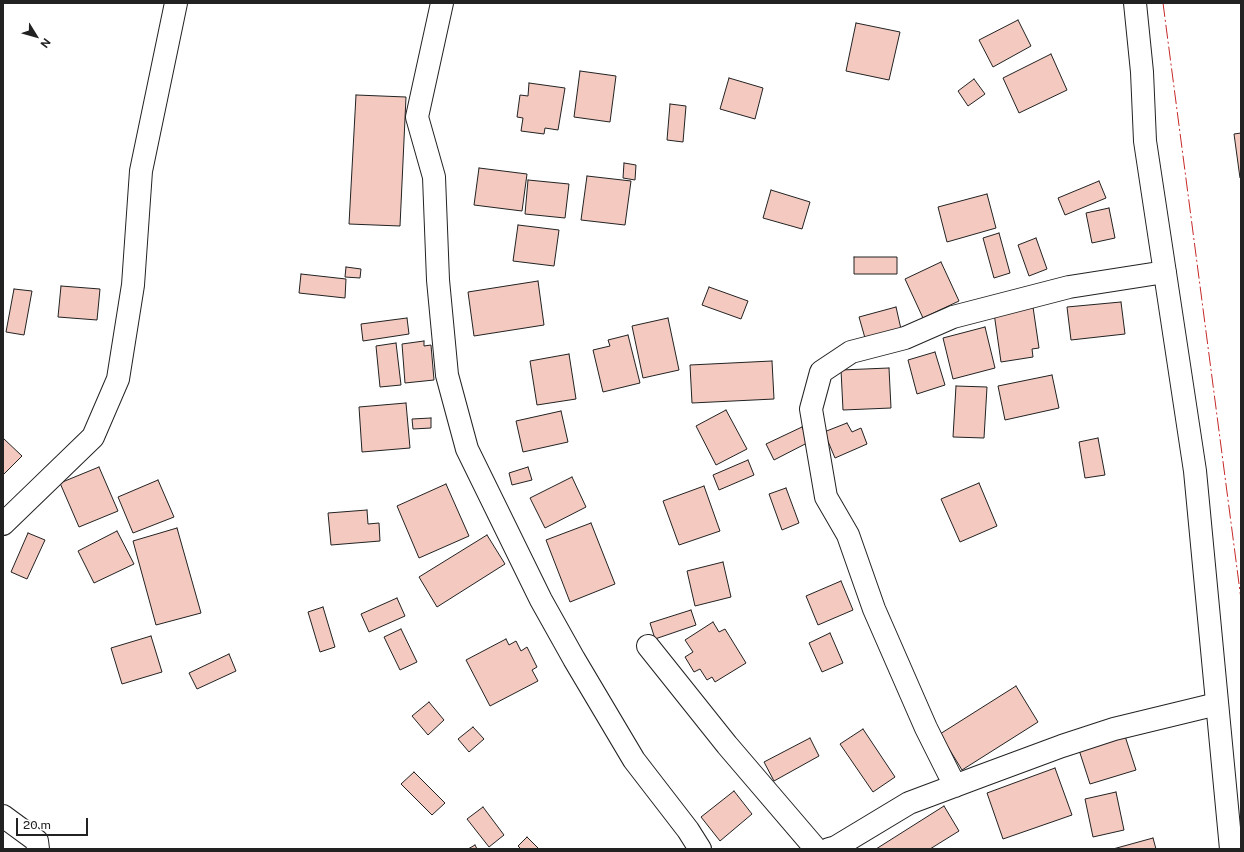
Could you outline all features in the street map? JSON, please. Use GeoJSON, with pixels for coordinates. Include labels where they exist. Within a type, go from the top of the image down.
{"type":"FeatureCollection","features":[{"type":"Feature","properties":{"kind":"street"},"geometry":{"type":"LineString","coordinates":[[3,524],[93,437],[118,379],[132,285],[141,172],[176,3]]}},
{"type":"Feature","properties":{"kind":"street"},"geometry":{"type":"LineString","coordinates":[[442,3],[417,117],[434,177],[438,280],[447,375],[467,449],[541,600],[574,660],[634,760],[688,830],[700,849]]}},
{"type":"Feature","properties":{"kind":"street"},"geometry":{"type":"LineString","coordinates":[[1135,3],[1142,72],[1145,141],[1195,471],[1231,849]]}},
{"type":"Feature","properties":{"kind":"street"},"geometry":{"type":"LineString","coordinates":[[955,786],[926,728],[874,609],[848,535],[826,497],[811,409],[821,372],[852,352],[905,338],[953,318],[1069,286],[1165,272]]}},
{"type":"Feature","properties":{"kind":"street"},"geometry":{"type":"LineString","coordinates":[[648,646],[727,745],[816,849]]}},
{"type":"Feature","properties":{"kind":"street"},"geometry":{"type":"LineString","coordinates":[[830,849],[836,847],[909,803],[1062,746],[1114,729],[1217,704]]}},
{"type":"Feature","properties":{"kind":"street"},"geometry":{"type":"LineString","coordinates":[[3,816],[37,841],[38,849]]}},
{"type":"Feature","properties":{"kind":"building"},"geometry":{"type":"Polygon","coordinates":[[[1018,20],[1031,46],[993,67],[979,40],[1018,20]]]}},
{"type":"Feature","properties":{"kind":"building"},"geometry":{"type":"Polygon","coordinates":[[[856,23],[900,32],[889,80],[846,71],[856,23]]]}},
{"type":"Feature","properties":{"kind":"building"},"geometry":{"type":"Polygon","coordinates":[[[1051,54],[1067,90],[1019,113],[1003,78],[1051,54]]]}},
{"type":"Feature","properties":{"kind":"building"},"geometry":{"type":"Polygon","coordinates":[[[580,71],[616,76],[610,122],[574,117],[580,71]]]}},
{"type":"Feature","properties":{"kind":"building"},"geometry":{"type":"Polygon","coordinates":[[[729,78],[763,88],[755,119],[720,109],[729,78]]]}},
{"type":"Feature","properties":{"kind":"building"},"geometry":{"type":"Polygon","coordinates":[[[974,79],[985,94],[968,106],[958,91],[974,79]]]}},
{"type":"Feature","properties":{"kind":"building"},"geometry":{"type":"Polygon","coordinates":[[[529,83],[565,88],[558,130],[545,128],[544,134],[521,131],[523,118],[517,117],[520,95],[528,96],[529,83]]]}},
{"type":"Feature","properties":{"kind":"building"},"geometry":{"type":"Polygon","coordinates":[[[356,95],[406,97],[400,226],[349,224],[356,95]]]}},
{"type":"Feature","properties":{"kind":"building"},"geometry":{"type":"Polygon","coordinates":[[[670,104],[686,106],[683,142],[667,140],[670,104]]]}},
{"type":"Feature","properties":{"kind":"building"},"geometry":{"type":"Polygon","coordinates":[[[1241,133],[1241,178],[1240,178],[1234,134],[1241,133]]]}},
{"type":"Feature","properties":{"kind":"building"},"geometry":{"type":"Polygon","coordinates":[[[624,163],[636,165],[635,180],[623,178],[624,163]]]}},
{"type":"Feature","properties":{"kind":"building"},"geometry":{"type":"Polygon","coordinates":[[[479,168],[527,174],[522,211],[474,205],[479,168]]]}},
{"type":"Feature","properties":{"kind":"building"},"geometry":{"type":"Polygon","coordinates":[[[587,176],[631,181],[625,225],[581,220],[587,176]]]}},
{"type":"Feature","properties":{"kind":"building"},"geometry":{"type":"Polygon","coordinates":[[[528,180],[569,184],[565,218],[525,214],[528,180]]]}},
{"type":"Feature","properties":{"kind":"building"},"geometry":{"type":"Polygon","coordinates":[[[1099,181],[1106,198],[1065,215],[1058,198],[1099,181]]]}},
{"type":"Feature","properties":{"kind":"building"},"geometry":{"type":"Polygon","coordinates":[[[771,190],[810,202],[802,229],[763,218],[771,190]]]}},
{"type":"Feature","properties":{"kind":"building"},"geometry":{"type":"Polygon","coordinates":[[[987,194],[996,228],[947,242],[938,207],[987,194]]]}},
{"type":"Feature","properties":{"kind":"building"},"geometry":{"type":"Polygon","coordinates":[[[1109,208],[1115,238],[1092,243],[1086,213],[1109,208]]]}},
{"type":"Feature","properties":{"kind":"building"},"geometry":{"type":"Polygon","coordinates":[[[518,225],[559,230],[554,266],[513,261],[518,225]]]}},
{"type":"Feature","properties":{"kind":"building"},"geometry":{"type":"Polygon","coordinates":[[[999,233],[1010,273],[994,278],[983,238],[999,233]]]}},
{"type":"Feature","properties":{"kind":"building"},"geometry":{"type":"Polygon","coordinates":[[[1036,238],[1047,269],[1029,276],[1018,245],[1036,238]]]}},
{"type":"Feature","properties":{"kind":"building"},"geometry":{"type":"Polygon","coordinates":[[[854,257],[897,257],[897,274],[854,274],[854,257]]]}},
{"type":"Feature","properties":{"kind":"building"},"geometry":{"type":"Polygon","coordinates":[[[941,262],[959,301],[923,318],[905,279],[941,262]]]}},
{"type":"Feature","properties":{"kind":"building"},"geometry":{"type":"Polygon","coordinates":[[[346,267],[361,269],[360,278],[345,277],[346,267]]]}},
{"type":"Feature","properties":{"kind":"building"},"geometry":{"type":"Polygon","coordinates":[[[301,274],[346,279],[345,298],[299,293],[301,274]]]}},
{"type":"Feature","properties":{"kind":"building"},"geometry":{"type":"Polygon","coordinates":[[[538,281],[544,325],[474,336],[468,292],[538,281]]]}},
{"type":"Feature","properties":{"kind":"building"},"geometry":{"type":"Polygon","coordinates":[[[61,286],[100,289],[97,320],[58,317],[61,286]]]}},
{"type":"Feature","properties":{"kind":"building"},"geometry":{"type":"Polygon","coordinates":[[[709,287],[748,301],[741,319],[702,305],[709,287]]]}},
{"type":"Feature","properties":{"kind":"building"},"geometry":{"type":"Polygon","coordinates":[[[14,289],[32,291],[24,335],[6,332],[14,289]]]}},
{"type":"Feature","properties":{"kind":"building"},"geometry":{"type":"Polygon","coordinates":[[[1121,302],[1125,334],[1071,340],[1067,307],[1121,302]]]}},
{"type":"Feature","properties":{"kind":"building"},"geometry":{"type":"Polygon","coordinates":[[[896,307],[901,329],[865,338],[859,317],[896,307]]]}},
{"type":"Feature","properties":{"kind":"building"},"geometry":{"type":"Polygon","coordinates":[[[1033,307],[1039,348],[1032,349],[1033,357],[1001,362],[994,313],[1033,307]]]}},
{"type":"Feature","properties":{"kind":"building"},"geometry":{"type":"Polygon","coordinates":[[[407,318],[409,334],[363,341],[361,324],[407,318]]]}},
{"type":"Feature","properties":{"kind":"building"},"geometry":{"type":"Polygon","coordinates":[[[668,318],[679,370],[643,378],[632,326],[668,318]]]}},
{"type":"Feature","properties":{"kind":"building"},"geometry":{"type":"Polygon","coordinates":[[[985,327],[995,368],[953,379],[943,338],[985,327]]]}},
{"type":"Feature","properties":{"kind":"building"},"geometry":{"type":"Polygon","coordinates":[[[628,335],[640,383],[603,392],[593,350],[610,346],[608,340],[628,335]]]}},
{"type":"Feature","properties":{"kind":"building"},"geometry":{"type":"Polygon","coordinates":[[[424,341],[424,346],[431,345],[434,380],[405,383],[402,344],[424,341]]]}},
{"type":"Feature","properties":{"kind":"building"},"geometry":{"type":"Polygon","coordinates":[[[396,343],[401,385],[380,387],[376,346],[396,343]]]}},
{"type":"Feature","properties":{"kind":"building"},"geometry":{"type":"Polygon","coordinates":[[[935,352],[945,385],[917,394],[908,360],[935,352]]]}},
{"type":"Feature","properties":{"kind":"building"},"geometry":{"type":"Polygon","coordinates":[[[569,354],[576,399],[537,405],[530,361],[569,354]]]}},
{"type":"Feature","properties":{"kind":"building"},"geometry":{"type":"Polygon","coordinates":[[[772,361],[774,399],[692,403],[690,365],[772,361]]]}},
{"type":"Feature","properties":{"kind":"building"},"geometry":{"type":"Polygon","coordinates":[[[889,368],[891,408],[843,410],[841,370],[889,368]]]}},
{"type":"Feature","properties":{"kind":"building"},"geometry":{"type":"Polygon","coordinates":[[[1052,375],[1059,408],[1005,420],[998,386],[1052,375]]]}},
{"type":"Feature","properties":{"kind":"building"},"geometry":{"type":"Polygon","coordinates":[[[956,386],[987,387],[984,438],[953,437],[956,386]]]}},
{"type":"Feature","properties":{"kind":"building"},"geometry":{"type":"Polygon","coordinates":[[[406,403],[410,448],[362,452],[359,407],[406,403]]]}},
{"type":"Feature","properties":{"kind":"building"},"geometry":{"type":"Polygon","coordinates":[[[726,410],[747,449],[716,465],[696,426],[726,410]]]}},
{"type":"Feature","properties":{"kind":"building"},"geometry":{"type":"Polygon","coordinates":[[[561,411],[568,442],[523,452],[516,421],[561,411]]]}},
{"type":"Feature","properties":{"kind":"building"},"geometry":{"type":"Polygon","coordinates":[[[431,418],[431,428],[413,429],[412,419],[431,418]]]}},
{"type":"Feature","properties":{"kind":"building"},"geometry":{"type":"Polygon","coordinates":[[[847,423],[852,432],[861,428],[867,444],[835,458],[824,432],[847,423]]]}},
{"type":"Feature","properties":{"kind":"building"},"geometry":{"type":"Polygon","coordinates":[[[802,427],[809,442],[774,460],[766,444],[802,427]]]}},
{"type":"Feature","properties":{"kind":"building"},"geometry":{"type":"Polygon","coordinates":[[[3,438],[22,456],[3,475],[3,438]]]}},
{"type":"Feature","properties":{"kind":"building"},"geometry":{"type":"Polygon","coordinates":[[[1098,438],[1105,475],[1085,478],[1079,442],[1098,438]]]}},
{"type":"Feature","properties":{"kind":"building"},"geometry":{"type":"Polygon","coordinates":[[[748,460],[754,475],[719,490],[713,475],[748,460]]]}},
{"type":"Feature","properties":{"kind":"building"},"geometry":{"type":"Polygon","coordinates":[[[99,467],[118,511],[79,527],[60,483],[99,467]]]}},
{"type":"Feature","properties":{"kind":"building"},"geometry":{"type":"Polygon","coordinates":[[[528,467],[532,480],[512,485],[509,473],[528,467]]]}},
{"type":"Feature","properties":{"kind":"building"},"geometry":{"type":"Polygon","coordinates":[[[572,477],[586,507],[545,528],[530,498],[572,477]]]}},
{"type":"Feature","properties":{"kind":"building"},"geometry":{"type":"Polygon","coordinates":[[[158,480],[174,517],[133,533],[118,497],[158,480]]]}},
{"type":"Feature","properties":{"kind":"building"},"geometry":{"type":"Polygon","coordinates":[[[979,483],[997,526],[960,542],[941,499],[979,483]]]}},
{"type":"Feature","properties":{"kind":"building"},"geometry":{"type":"Polygon","coordinates":[[[446,484],[469,536],[419,558],[397,506],[446,484]]]}},
{"type":"Feature","properties":{"kind":"building"},"geometry":{"type":"Polygon","coordinates":[[[704,486],[720,531],[679,545],[663,501],[704,486]]]}},
{"type":"Feature","properties":{"kind":"building"},"geometry":{"type":"Polygon","coordinates":[[[786,488],[799,523],[782,530],[769,494],[786,488]]]}},
{"type":"Feature","properties":{"kind":"building"},"geometry":{"type":"Polygon","coordinates":[[[367,510],[368,524],[379,523],[380,541],[331,545],[328,513],[367,510]]]}},
{"type":"Feature","properties":{"kind":"building"},"geometry":{"type":"Polygon","coordinates":[[[591,523],[615,584],[570,602],[546,540],[591,523]]]}},
{"type":"Feature","properties":{"kind":"building"},"geometry":{"type":"Polygon","coordinates":[[[177,528],[201,613],[156,625],[133,541],[177,528]]]}},
{"type":"Feature","properties":{"kind":"building"},"geometry":{"type":"Polygon","coordinates":[[[117,531],[134,564],[94,583],[78,551],[117,531]]]}},
{"type":"Feature","properties":{"kind":"building"},"geometry":{"type":"Polygon","coordinates":[[[28,533],[45,540],[27,579],[11,572],[28,533]]]}},
{"type":"Feature","properties":{"kind":"building"},"geometry":{"type":"Polygon","coordinates":[[[487,535],[505,564],[437,607],[419,577],[487,535]]]}},
{"type":"Feature","properties":{"kind":"building"},"geometry":{"type":"Polygon","coordinates":[[[723,562],[731,597],[695,606],[687,571],[723,562]]]}},
{"type":"Feature","properties":{"kind":"building"},"geometry":{"type":"Polygon","coordinates":[[[841,581],[853,610],[818,625],[806,596],[841,581]]]}},
{"type":"Feature","properties":{"kind":"building"},"geometry":{"type":"Polygon","coordinates":[[[397,598],[405,616],[369,632],[361,614],[397,598]]]}},
{"type":"Feature","properties":{"kind":"building"},"geometry":{"type":"Polygon","coordinates":[[[323,607],[335,647],[320,652],[308,612],[323,607]]]}},
{"type":"Feature","properties":{"kind":"building"},"geometry":{"type":"Polygon","coordinates":[[[691,610],[696,625],[655,639],[650,623],[691,610]]]}},
{"type":"Feature","properties":{"kind":"building"},"geometry":{"type":"Polygon","coordinates":[[[713,622],[719,632],[725,629],[746,663],[715,682],[712,677],[707,680],[700,669],[694,672],[685,657],[693,652],[685,640],[713,622]]]}},
{"type":"Feature","properties":{"kind":"building"},"geometry":{"type":"Polygon","coordinates":[[[401,629],[417,662],[400,670],[384,637],[401,629]]]}},
{"type":"Feature","properties":{"kind":"building"},"geometry":{"type":"Polygon","coordinates":[[[830,633],[843,663],[822,672],[809,643],[830,633]]]}},
{"type":"Feature","properties":{"kind":"building"},"geometry":{"type":"Polygon","coordinates":[[[151,636],[162,672],[122,684],[111,648],[151,636]]]}},
{"type":"Feature","properties":{"kind":"building"},"geometry":{"type":"Polygon","coordinates":[[[506,639],[509,645],[516,641],[521,651],[527,647],[537,667],[532,670],[538,681],[490,706],[466,660],[506,639]]]}},
{"type":"Feature","properties":{"kind":"building"},"geometry":{"type":"Polygon","coordinates":[[[229,654],[236,671],[197,689],[189,673],[229,654]]]}},
{"type":"Feature","properties":{"kind":"building"},"geometry":{"type":"Polygon","coordinates":[[[1016,686],[1038,722],[962,770],[940,734],[1016,686]]]}},
{"type":"Feature","properties":{"kind":"building"},"geometry":{"type":"Polygon","coordinates":[[[429,702],[444,720],[428,735],[412,716],[429,702]]]}},
{"type":"Feature","properties":{"kind":"building"},"geometry":{"type":"Polygon","coordinates":[[[473,727],[484,739],[469,752],[458,739],[473,727]]]}},
{"type":"Feature","properties":{"kind":"building"},"geometry":{"type":"Polygon","coordinates":[[[863,729],[895,777],[873,792],[840,744],[863,729]]]}},
{"type":"Feature","properties":{"kind":"building"},"geometry":{"type":"Polygon","coordinates":[[[1125,736],[1136,770],[1090,784],[1079,750],[1125,736]]]}},
{"type":"Feature","properties":{"kind":"building"},"geometry":{"type":"Polygon","coordinates":[[[810,738],[819,756],[774,781],[764,762],[810,738]]]}},
{"type":"Feature","properties":{"kind":"building"},"geometry":{"type":"Polygon","coordinates":[[[1055,768],[1072,815],[1003,839],[987,793],[1055,768]]]}},
{"type":"Feature","properties":{"kind":"building"},"geometry":{"type":"Polygon","coordinates":[[[414,772],[445,803],[432,815],[401,784],[414,772]]]}},
{"type":"Feature","properties":{"kind":"building"},"geometry":{"type":"Polygon","coordinates":[[[734,791],[752,814],[720,841],[701,817],[734,791]]]}},
{"type":"Feature","properties":{"kind":"building"},"geometry":{"type":"Polygon","coordinates":[[[1116,792],[1124,830],[1093,837],[1085,799],[1116,792]]]}},
{"type":"Feature","properties":{"kind":"building"},"geometry":{"type":"Polygon","coordinates":[[[944,806],[959,831],[930,849],[876,849],[944,806]]]}},
{"type":"Feature","properties":{"kind":"building"},"geometry":{"type":"Polygon","coordinates":[[[483,807],[504,835],[489,847],[467,819],[483,807]]]}},
{"type":"Feature","properties":{"kind":"building"},"geometry":{"type":"Polygon","coordinates":[[[527,837],[539,849],[521,849],[518,846],[527,837]]]}},
{"type":"Feature","properties":{"kind":"building"},"geometry":{"type":"Polygon","coordinates":[[[1153,838],[1156,849],[1113,849],[1153,838]]]}},
{"type":"Feature","properties":{"kind":"building"},"geometry":{"type":"Polygon","coordinates":[[[475,845],[477,849],[468,849],[475,845]]]}},
{"type":"Feature","properties":{"kind":"power"},"geometry":{"type":"LineString","coordinates":[[1163,3],[1241,599]]}}]}
